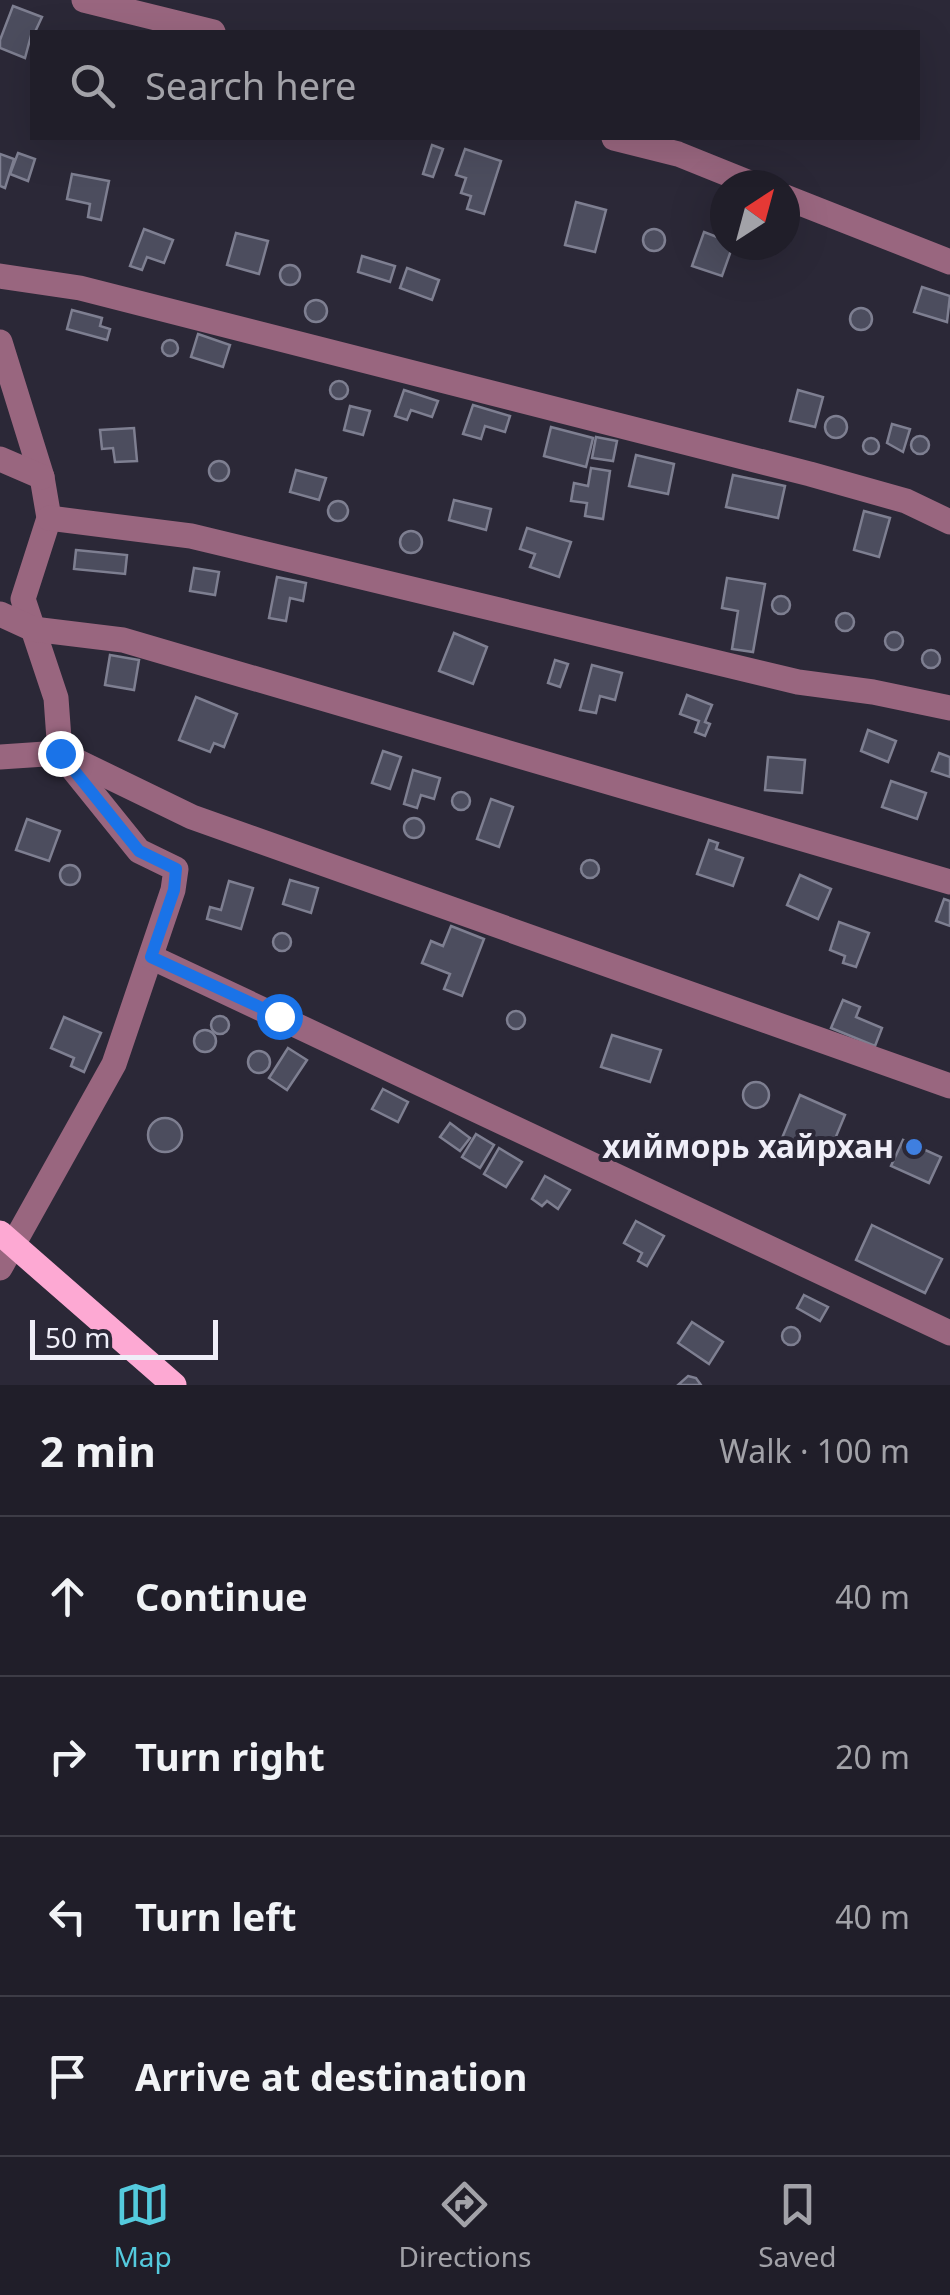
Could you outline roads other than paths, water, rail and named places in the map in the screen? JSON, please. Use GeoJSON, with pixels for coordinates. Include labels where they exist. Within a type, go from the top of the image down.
{"type":"FeatureCollection","features":[{"type":"Feature","properties":{"kind":"main road"},"geometry":{"type":"LineString","coordinates":[[6,1239],[174,1385]]}},
{"type":"Feature","properties":{"kind":"street"},"geometry":{"type":"LineString","coordinates":[[84,0],[205,30]]}},
{"type":"Feature","properties":{"kind":"street"},"geometry":{"type":"LineString","coordinates":[[622,140],[678,154],[718,170]]}},
{"type":"Feature","properties":{"kind":"street"},"geometry":{"type":"LineString","coordinates":[[800,203],[950,262]]}},
{"type":"Feature","properties":{"kind":"street"},"geometry":{"type":"LineString","coordinates":[[0,276],[80,288],[772,464],[906,501],[950,522]]}},
{"type":"Feature","properties":{"kind":"street"},"geometry":{"type":"LineString","coordinates":[[0,342],[42,477],[49,518],[23,599],[56,698],[60,753],[139,851],[176,869],[174,890],[114,1064],[6,1239],[0,1268]]}},
{"type":"Feature","properties":{"kind":"street"},"geometry":{"type":"LineString","coordinates":[[0,459],[42,477]]}},
{"type":"Feature","properties":{"kind":"street"},"geometry":{"type":"LineString","coordinates":[[49,518],[191,536],[798,682],[950,708]]}},
{"type":"Feature","properties":{"kind":"street"},"geometry":{"type":"LineString","coordinates":[[0,614],[33,630],[123,640],[950,882]]}},
{"type":"Feature","properties":{"kind":"street"},"geometry":{"type":"LineString","coordinates":[[0,757],[60,753],[192,816],[950,1086]]}},
{"type":"Feature","properties":{"kind":"street"},"geometry":{"type":"LineString","coordinates":[[151,957],[950,1333]]}},
{"type":"Feature","properties":{"kind":"place","name":"хийморь хайрхан"},"geometry":{"type":"Point","coordinates":[914,1147]}}]}
